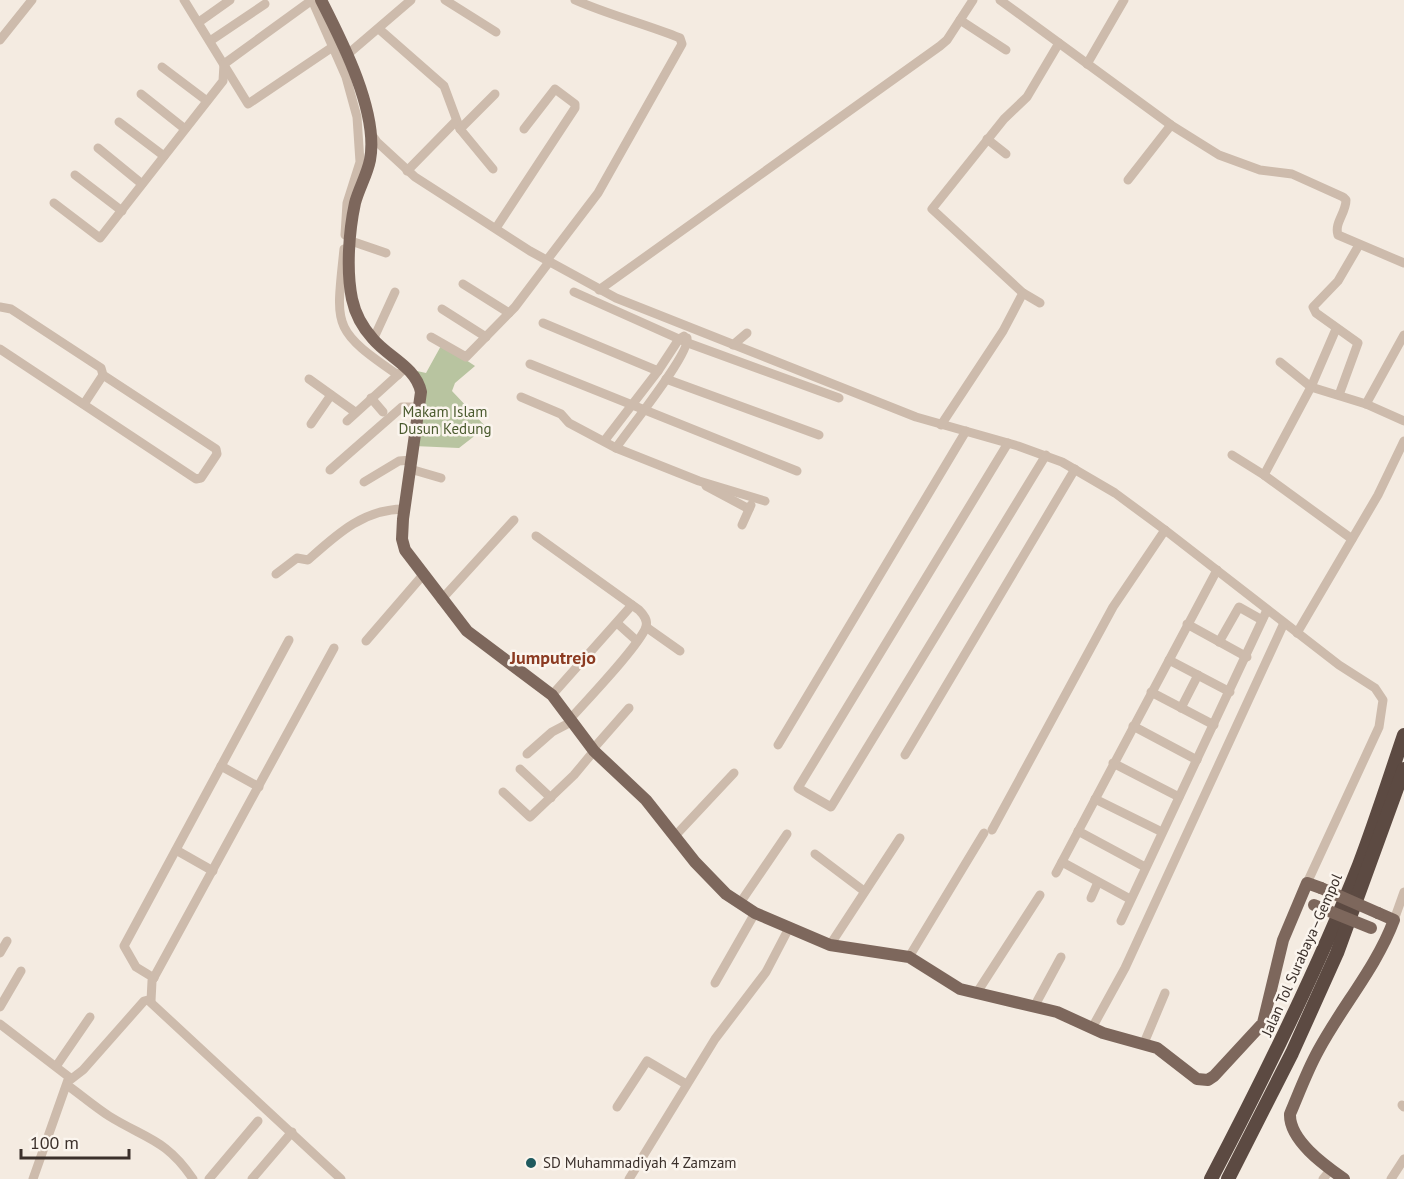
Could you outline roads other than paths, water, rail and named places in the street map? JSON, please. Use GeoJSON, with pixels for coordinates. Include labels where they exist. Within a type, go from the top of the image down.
{"type":"FeatureCollection","features":[{"type":"Feature","properties":{"kind":"highway","name":"Jalan Tol Surabaya–Gempol"},"geometry":{"type":"LineString","coordinates":[[1211,1179],[1279,1048],[1319,958],[1359,863],[1404,735]]}},
{"type":"Feature","properties":{"kind":"highway","name":"Jalan Tol Surabaya–Gempol"},"geometry":{"type":"LineString","coordinates":[[1228,1179],[1292,1053],[1337,953],[1404,769]]}},
{"type":"Feature","properties":{"kind":"main road"},"geometry":{"type":"LineString","coordinates":[[321,0],[338,44],[348,54],[369,130],[369,160],[357,184],[355,202],[351,241],[351,296],[364,327],[373,340],[401,372],[418,382],[400,509],[403,545],[420,578],[467,631],[552,694],[591,754],[646,800],[712,882],[786,933],[830,945],[909,957],[960,989],[1057,1012],[1110,1036],[1157,1048],[1197,1079],[1208,1080],[1214,1076],[1263,1023],[1282,940],[1307,883],[1394,920],[1372,967],[1318,1050],[1290,1114],[1290,1124],[1295,1134],[1344,1179]]}},
{"type":"Feature","properties":{"kind":"main road"},"geometry":{"type":"LineString","coordinates":[[1300,900],[1388,936]]}},
{"type":"Feature","properties":{"kind":"street"},"geometry":{"type":"LineString","coordinates":[[0,40],[32,0]]}},
{"type":"Feature","properties":{"kind":"street"},"geometry":{"type":"LineString","coordinates":[[184,0],[246,104],[250,105],[338,44]]}},
{"type":"Feature","properties":{"kind":"street"},"geometry":{"type":"LineString","coordinates":[[199,22],[230,0]]}},
{"type":"Feature","properties":{"kind":"street"},"geometry":{"type":"LineString","coordinates":[[224,64],[312,0],[338,44],[357,117],[361,158],[357,184],[347,203],[339,290],[340,318],[355,345],[401,372],[347,421]]}},
{"type":"Feature","properties":{"kind":"street"},"geometry":{"type":"LineString","coordinates":[[348,54],[411,0]]}},
{"type":"Feature","properties":{"kind":"street"},"geometry":{"type":"LineString","coordinates":[[445,0],[495,32]]}},
{"type":"Feature","properties":{"kind":"street"},"geometry":{"type":"LineString","coordinates":[[430,337],[466,357],[509,313],[598,193],[682,44],[680,38],[661,30],[611,15],[575,0]]}},
{"type":"Feature","properties":{"kind":"street"},"geometry":{"type":"LineString","coordinates":[[599,290],[927,56],[947,40],[973,0]]}},
{"type":"Feature","properties":{"kind":"street"},"geometry":{"type":"LineString","coordinates":[[999,0],[1171,125],[1237,164],[1292,174],[1343,197],[1346,200],[1346,207],[1336,232],[1340,238],[1404,263]]}},
{"type":"Feature","properties":{"kind":"street"},"geometry":{"type":"LineString","coordinates":[[1087,64],[1124,0]]}},
{"type":"Feature","properties":{"kind":"street"},"geometry":{"type":"LineString","coordinates":[[210,41],[265,4]]}},
{"type":"Feature","properties":{"kind":"street"},"geometry":{"type":"LineString","coordinates":[[960,20],[1006,50]]}},
{"type":"Feature","properties":{"kind":"street"},"geometry":{"type":"LineString","coordinates":[[379,29],[444,86],[458,125],[493,169]]}},
{"type":"Feature","properties":{"kind":"street"},"geometry":{"type":"LineString","coordinates":[[1040,303],[1023,293],[932,209],[987,139],[1027,97],[1059,43]]}},
{"type":"Feature","properties":{"kind":"street"},"geometry":{"type":"LineString","coordinates":[[54,203],[100,238],[223,81],[224,64]]}},
{"type":"Feature","properties":{"kind":"street"},"geometry":{"type":"LineString","coordinates":[[162,67],[207,101]]}},
{"type":"Feature","properties":{"kind":"street"},"geometry":{"type":"LineString","coordinates":[[496,228],[576,106],[555,89],[524,129]]}},
{"type":"Feature","properties":{"kind":"street"},"geometry":{"type":"LineString","coordinates":[[141,94],[185,129]]}},
{"type":"Feature","properties":{"kind":"street"},"geometry":{"type":"LineString","coordinates":[[407,171],[495,94]]}},
{"type":"Feature","properties":{"kind":"street"},"geometry":{"type":"LineString","coordinates":[[119,122],[164,156]]}},
{"type":"Feature","properties":{"kind":"street"},"geometry":{"type":"LineString","coordinates":[[1128,180],[1171,125]]}},
{"type":"Feature","properties":{"kind":"street"},"geometry":{"type":"LineString","coordinates":[[369,130],[377,142],[407,171],[548,261],[685,336],[733,345],[941,425],[1046,455],[1075,469],[1115,493],[1339,665],[1375,688],[1383,700],[1384,709],[1368,754],[1307,883]]}},
{"type":"Feature","properties":{"kind":"street"},"geometry":{"type":"LineString","coordinates":[[987,139],[1006,154]]}},
{"type":"Feature","properties":{"kind":"street"},"geometry":{"type":"LineString","coordinates":[[98,148],[142,184]]}},
{"type":"Feature","properties":{"kind":"street"},"geometry":{"type":"LineString","coordinates":[[75,176],[122,211]]}},
{"type":"Feature","properties":{"kind":"street"},"geometry":{"type":"LineString","coordinates":[[351,241],[386,253]]}},
{"type":"Feature","properties":{"kind":"street"},"geometry":{"type":"LineString","coordinates":[[1339,395],[1359,345],[1316,313],[1313,307],[1338,281],[1359,246]]}},
{"type":"Feature","properties":{"kind":"street"},"geometry":{"type":"LineString","coordinates":[[464,285],[509,313]]}},
{"type":"Feature","properties":{"kind":"street"},"geometry":{"type":"LineString","coordinates":[[373,340],[394,292]]}},
{"type":"Feature","properties":{"kind":"street"},"geometry":{"type":"LineString","coordinates":[[574,292],[839,398]]}},
{"type":"Feature","properties":{"kind":"street"},"geometry":{"type":"LineString","coordinates":[[941,425],[1003,331],[1023,293]]}},
{"type":"Feature","properties":{"kind":"street"},"geometry":{"type":"LineString","coordinates":[[0,307],[11,309],[101,368],[104,375],[216,449],[217,454],[201,478],[196,479],[0,349]]}},
{"type":"Feature","properties":{"kind":"street"},"geometry":{"type":"LineString","coordinates":[[442,309],[486,337]]}},
{"type":"Feature","properties":{"kind":"street"},"geometry":{"type":"LineString","coordinates":[[543,323],[658,371]]}},
{"type":"Feature","properties":{"kind":"street"},"geometry":{"type":"LineString","coordinates":[[1264,475],[1311,387],[1336,329]]}},
{"type":"Feature","properties":{"kind":"street"},"geometry":{"type":"LineString","coordinates":[[733,345],[747,333]]}},
{"type":"Feature","properties":{"kind":"street"},"geometry":{"type":"LineString","coordinates":[[1365,404],[1404,335]]}},
{"type":"Feature","properties":{"kind":"street"},"geometry":{"type":"LineString","coordinates":[[605,440],[685,336]]}},
{"type":"Feature","properties":{"kind":"street"},"geometry":{"type":"LineString","coordinates":[[616,447],[666,379],[685,336]]}},
{"type":"Feature","properties":{"kind":"street"},"geometry":{"type":"LineString","coordinates":[[1280,362],[1311,387],[1365,404],[1404,422]]}},
{"type":"Feature","properties":{"kind":"street"},"geometry":{"type":"LineString","coordinates":[[530,364],[797,471]]}},
{"type":"Feature","properties":{"kind":"street"},"geometry":{"type":"LineString","coordinates":[[84,404],[104,375]]}},
{"type":"Feature","properties":{"kind":"street"},"geometry":{"type":"LineString","coordinates":[[309,379],[356,412]]}},
{"type":"Feature","properties":{"kind":"street"},"geometry":{"type":"LineString","coordinates":[[666,379],[819,435]]}},
{"type":"Feature","properties":{"kind":"street"},"geometry":{"type":"LineString","coordinates":[[311,424],[332,395]]}},
{"type":"Feature","properties":{"kind":"street"},"geometry":{"type":"LineString","coordinates":[[521,397],[561,414],[569,423],[616,447],[699,480],[765,501]]}},
{"type":"Feature","properties":{"kind":"street"},"geometry":{"type":"LineString","coordinates":[[371,399],[382,412]]}},
{"type":"Feature","properties":{"kind":"street"},"geometry":{"type":"LineString","coordinates":[[330,470],[402,407],[416,406]]}},
{"type":"Feature","properties":{"kind":"street"},"geometry":{"type":"LineString","coordinates":[[778,745],[966,431]]}},
{"type":"Feature","properties":{"kind":"street"},"geometry":{"type":"LineString","coordinates":[[1298,633],[1378,495],[1404,441]]}},
{"type":"Feature","properties":{"kind":"street"},"geometry":{"type":"LineString","coordinates":[[1008,443],[798,788],[831,807],[1046,455]]}},
{"type":"Feature","properties":{"kind":"street"},"geometry":{"type":"LineString","coordinates":[[1232,455],[1264,475],[1352,539]]}},
{"type":"Feature","properties":{"kind":"street"},"geometry":{"type":"LineString","coordinates":[[364,482],[408,462],[441,478]]}},
{"type":"Feature","properties":{"kind":"street"},"geometry":{"type":"LineString","coordinates":[[905,755],[1075,469]]}},
{"type":"Feature","properties":{"kind":"street"},"geometry":{"type":"LineString","coordinates":[[699,480],[749,510]]}},
{"type":"Feature","properties":{"kind":"street"},"geometry":{"type":"LineString","coordinates":[[742,525],[754,497]]}},
{"type":"Feature","properties":{"kind":"street"},"geometry":{"type":"LineString","coordinates":[[276,574],[297,558],[308,560],[341,531],[367,515],[400,509]]}},
{"type":"Feature","properties":{"kind":"street"},"geometry":{"type":"LineString","coordinates":[[441,600],[514,520]]}},
{"type":"Feature","properties":{"kind":"street"},"geometry":{"type":"LineString","coordinates":[[909,957],[988,832],[1113,607],[1165,530]]}},
{"type":"Feature","properties":{"kind":"street"},"geometry":{"type":"LineString","coordinates":[[536,536],[632,605],[644,616],[646,627],[680,651]]}},
{"type":"Feature","properties":{"kind":"street"},"geometry":{"type":"LineString","coordinates":[[1056,873],[1217,570]]}},
{"type":"Feature","properties":{"kind":"street"},"geometry":{"type":"LineString","coordinates":[[366,640],[420,578]]}},
{"type":"Feature","properties":{"kind":"street"},"geometry":{"type":"LineString","coordinates":[[552,694],[632,605]]}},
{"type":"Feature","properties":{"kind":"street"},"geometry":{"type":"LineString","coordinates":[[1220,642],[1239,607],[1262,620]]}},
{"type":"Feature","properties":{"kind":"street"},"geometry":{"type":"LineString","coordinates":[[1121,921],[1247,657],[1267,610]]}},
{"type":"Feature","properties":{"kind":"street"},"geometry":{"type":"LineString","coordinates":[[617,623],[636,641]]}},
{"type":"Feature","properties":{"kind":"street"},"geometry":{"type":"LineString","coordinates":[[1092,1028],[1129,958],[1284,623]]}},
{"type":"Feature","properties":{"kind":"street"},"geometry":{"type":"LineString","coordinates":[[1188,624],[1247,657]]}},
{"type":"Feature","properties":{"kind":"street"},"geometry":{"type":"LineString","coordinates":[[527,754],[552,732],[570,722],[646,627]]}},
{"type":"Feature","properties":{"kind":"street"},"geometry":{"type":"LineString","coordinates":[[154,978],[136,967],[124,946],[289,640]]}},
{"type":"Feature","properties":{"kind":"street"},"geometry":{"type":"LineString","coordinates":[[151,1001],[154,978],[334,648]]}},
{"type":"Feature","properties":{"kind":"street"},"geometry":{"type":"LineString","coordinates":[[1169,660],[1230,692]]}},
{"type":"Feature","properties":{"kind":"street"},"geometry":{"type":"LineString","coordinates":[[1181,708],[1198,675]]}},
{"type":"Feature","properties":{"kind":"street"},"geometry":{"type":"LineString","coordinates":[[1151,692],[1214,725]]}},
{"type":"Feature","properties":{"kind":"street"},"geometry":{"type":"LineString","coordinates":[[503,792],[529,818],[551,798],[591,754],[629,708]]}},
{"type":"Feature","properties":{"kind":"street"},"geometry":{"type":"LineString","coordinates":[[1133,726],[1197,760]]}},
{"type":"Feature","properties":{"kind":"street"},"geometry":{"type":"LineString","coordinates":[[1113,763],[1179,797]]}},
{"type":"Feature","properties":{"kind":"street"},"geometry":{"type":"LineString","coordinates":[[221,766],[259,787]]}},
{"type":"Feature","properties":{"kind":"street"},"geometry":{"type":"LineString","coordinates":[[520,769],[551,798]]}},
{"type":"Feature","properties":{"kind":"street"},"geometry":{"type":"LineString","coordinates":[[675,836],[734,773]]}},
{"type":"Feature","properties":{"kind":"street"},"geometry":{"type":"LineString","coordinates":[[1095,799],[1162,832]]}},
{"type":"Feature","properties":{"kind":"street"},"geometry":{"type":"LineString","coordinates":[[1078,831],[1145,867]]}},
{"type":"Feature","properties":{"kind":"street"},"geometry":{"type":"LineString","coordinates":[[740,903],[788,834]]}},
{"type":"Feature","properties":{"kind":"street"},"geometry":{"type":"LineString","coordinates":[[830,945],[900,838]]}},
{"type":"Feature","properties":{"kind":"street"},"geometry":{"type":"LineString","coordinates":[[176,850],[213,871]]}},
{"type":"Feature","properties":{"kind":"street"},"geometry":{"type":"LineString","coordinates":[[816,854],[864,891]]}},
{"type":"Feature","properties":{"kind":"street"},"geometry":{"type":"LineString","coordinates":[[1062,862],[1130,899]]}},
{"type":"Feature","properties":{"kind":"street"},"geometry":{"type":"LineString","coordinates":[[1090,898],[1098,882]]}},
{"type":"Feature","properties":{"kind":"street"},"geometry":{"type":"LineString","coordinates":[[1394,920],[1404,892]]}},
{"type":"Feature","properties":{"kind":"street"},"geometry":{"type":"LineString","coordinates":[[976,994],[1040,895]]}},
{"type":"Feature","properties":{"kind":"street"},"geometry":{"type":"LineString","coordinates":[[715,983],[755,913]]}},
{"type":"Feature","properties":{"kind":"street"},"geometry":{"type":"LineString","coordinates":[[629,1179],[715,1039],[759,982],[786,933]]}},
{"type":"Feature","properties":{"kind":"street"},"geometry":{"type":"LineString","coordinates":[[0,953],[7,941]]}},
{"type":"Feature","properties":{"kind":"street"},"geometry":{"type":"LineString","coordinates":[[1034,1008],[1062,957]]}},
{"type":"Feature","properties":{"kind":"street"},"geometry":{"type":"LineString","coordinates":[[0,1007],[21,971]]}},
{"type":"Feature","properties":{"kind":"street"},"geometry":{"type":"LineString","coordinates":[[1144,1043],[1165,993]]}},
{"type":"Feature","properties":{"kind":"street"},"geometry":{"type":"LineString","coordinates":[[33,1179],[69,1083],[144,1001],[151,1001],[341,1179]]}},
{"type":"Feature","properties":{"kind":"street"},"geometry":{"type":"LineString","coordinates":[[57,1065],[90,1017]]}},
{"type":"Feature","properties":{"kind":"street"},"geometry":{"type":"LineString","coordinates":[[0,1024],[67,1072],[69,1083],[108,1115],[165,1146],[175,1154],[193,1179]]}},
{"type":"Feature","properties":{"kind":"street"},"geometry":{"type":"LineString","coordinates":[[617,1107],[647,1061],[686,1084]]}},
{"type":"Feature","properties":{"kind":"street"},"geometry":{"type":"LineString","coordinates":[[209,1179],[258,1121]]}},
{"type":"Feature","properties":{"kind":"street"},"geometry":{"type":"LineString","coordinates":[[252,1179],[292,1132]]}},
{"type":"Feature","properties":{"kind":"street"},"geometry":{"type":"LineString","coordinates":[[1391,1179],[1404,1159]]}},
{"type":"Feature","properties":{"kind":"street"},"geometry":{"type":"LineString","coordinates":[[1323,1179],[1331,1169]]}},
{"type":"Feature","properties":{"kind":"place","name":"SD Muhammadiyah 4 Zamzam"},"geometry":{"type":"Point","coordinates":[531,1163]}},
{"type":"Feature","properties":{"kind":"district","name":"Jumputrejo"},"geometry":{"type":"Point","coordinates":[553,658]}},
{"type":"Feature","properties":{"kind":"park label","name":"Makam Islam Dusun Kedung"},"geometry":{"type":"Point","coordinates":[445,420]}}]}
